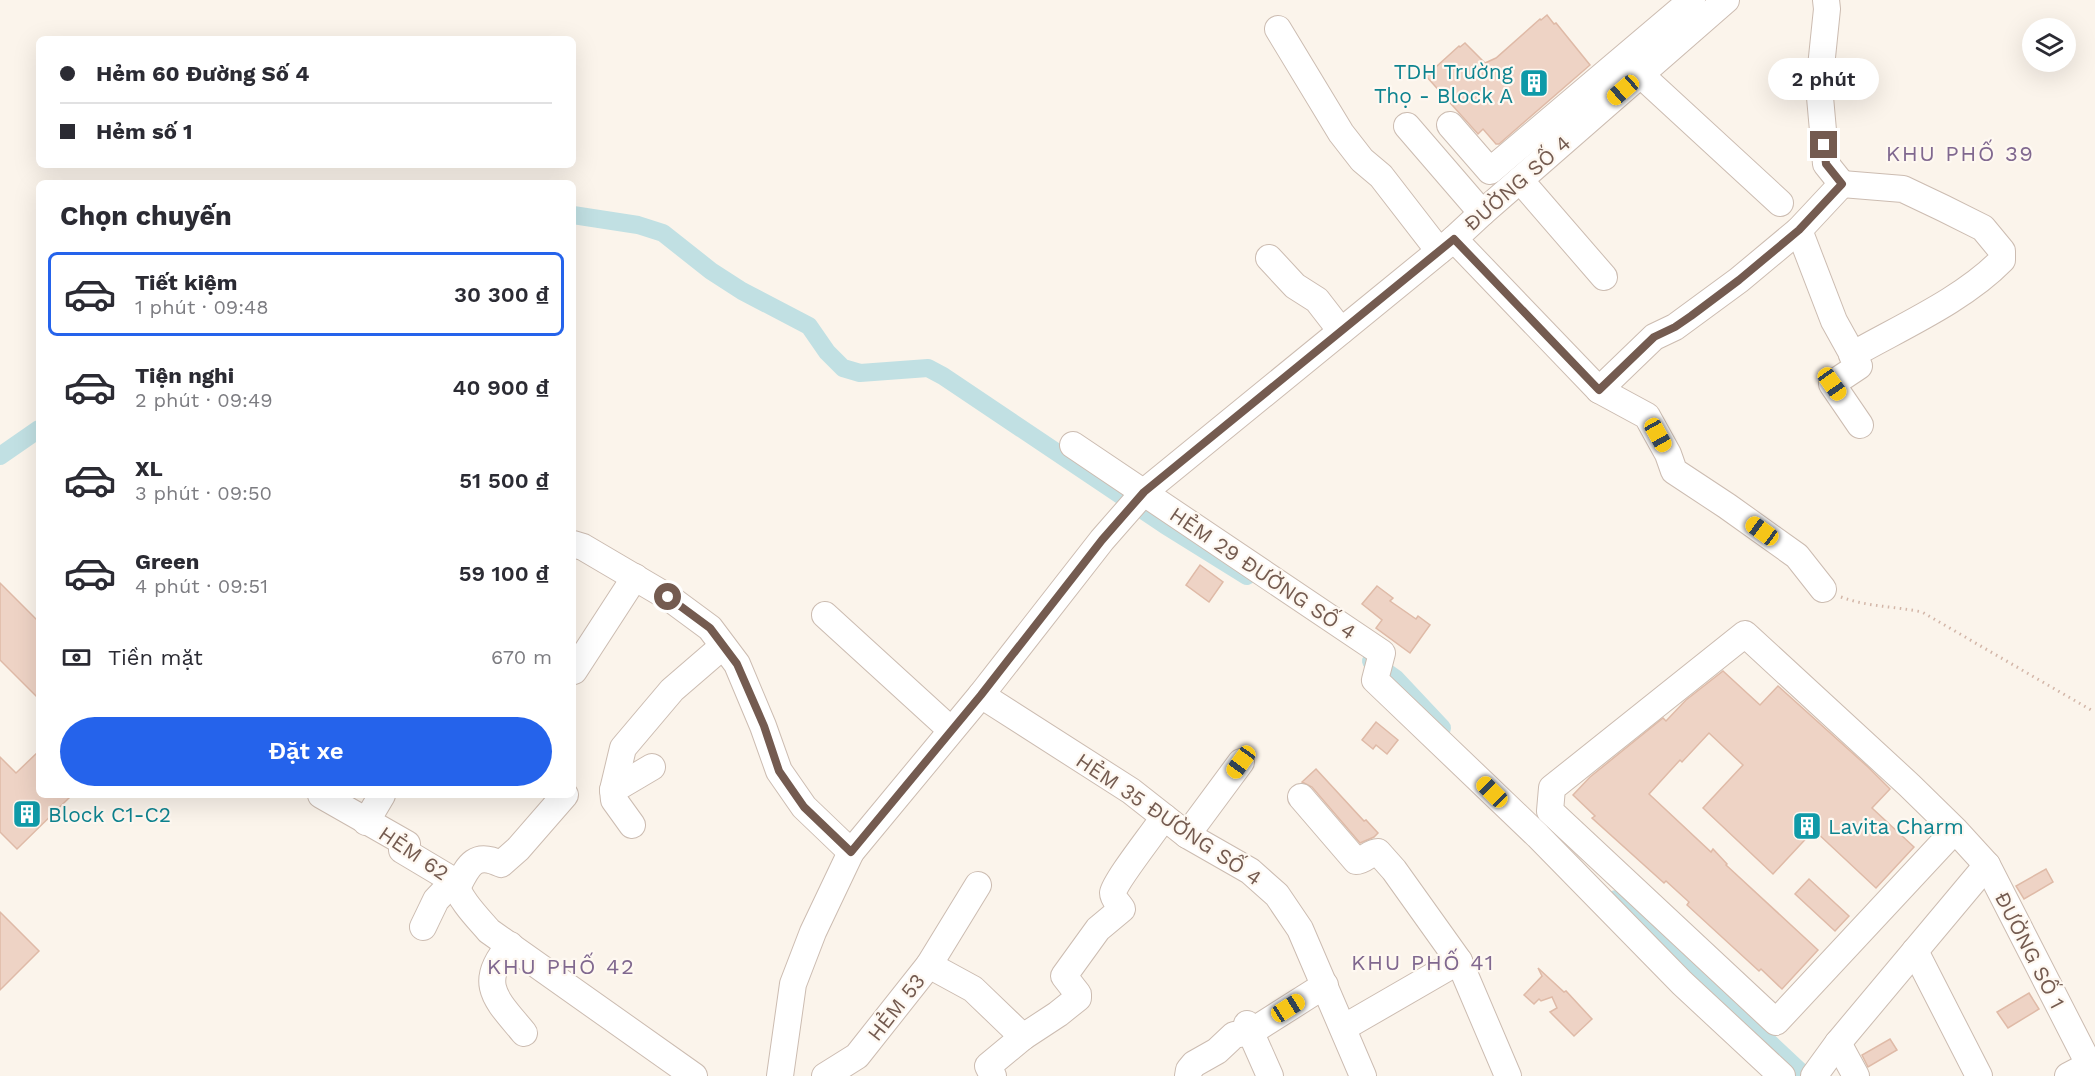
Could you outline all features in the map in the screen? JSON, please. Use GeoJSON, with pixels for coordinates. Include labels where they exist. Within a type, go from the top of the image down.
{"type":"FeatureCollection","features":[{"type":"Feature","properties":{"kind":"street"},"geometry":{"type":"LineString","coordinates":[[1450,125],[1490,171],[1692,0]]}},
{"type":"Feature","properties":{"kind":"street","name":"ĐƯỜNG SỐ 4"},"geometry":{"type":"LineString","coordinates":[[981,695],[1144,492],[1447,245],[1726,0]]}},
{"type":"Feature","properties":{"kind":"street"},"geometry":{"type":"LineString","coordinates":[[1826,0],[1827,9],[1818,86],[1826,164],[1842,184],[1903,189],[1983,228],[2002,251],[2002,260],[1992,270],[1947,302],[1852,355]]}},
{"type":"Feature","properties":{"kind":"street"},"geometry":{"type":"LineString","coordinates":[[1278,29],[1341,133],[1362,160],[1382,176],[1447,245],[1599,390],[1647,416],[1668,454],[1674,471],[1797,556],[1822,589]]}},
{"type":"Feature","properties":{"kind":"street"},"geometry":{"type":"LineString","coordinates":[[1641,75],[1780,203]]}},
{"type":"Feature","properties":{"kind":"street"},"geometry":{"type":"LineString","coordinates":[[1407,126],[1482,213]]}},
{"type":"Feature","properties":{"kind":"street"},"geometry":{"type":"LineString","coordinates":[[1520,180],[1604,277]]}},
{"type":"Feature","properties":{"kind":"street"},"geometry":{"type":"LineString","coordinates":[[1599,390],[1654,337],[1675,327],[1693,314],[1739,280],[1799,230],[1842,184]]}},
{"type":"Feature","properties":{"kind":"street"},"geometry":{"type":"LineString","coordinates":[[1799,230],[1834,321],[1858,366],[1832,384],[1860,424]]}},
{"type":"Feature","properties":{"kind":"street"},"geometry":{"type":"LineString","coordinates":[[1269,258],[1295,286],[1317,300],[1341,331]]}},
{"type":"Feature","properties":{"kind":"street","name":"HẺM 29 ĐƯỜNG SỐ 4"},"geometry":{"type":"LineString","coordinates":[[1073,445],[1382,653],[1376,680],[1538,836],[1682,983],[1782,1076]]}},
{"type":"Feature","properties":{"kind":"street"},"geometry":{"type":"LineString","coordinates":[[576,545],[668,597],[710,628],[737,664],[764,726],[779,771],[804,807],[851,852]]}},
{"type":"Feature","properties":{"kind":"street"},"geometry":{"type":"LineString","coordinates":[[576,668],[635,577]]}},
{"type":"Feature","properties":{"kind":"street"},"geometry":{"type":"LineString","coordinates":[[825,615],[951,730]]}},
{"type":"Feature","properties":{"kind":"street","name":"ĐƯỜNG SỐ 1"},"geometry":{"type":"LineString","coordinates":[[1955,830],[1776,1022],[1550,811],[1552,788],[1745,634],[1909,785],[1955,830],[1987,866],[2084,1072]]}},
{"type":"Feature","properties":{"kind":"street"},"geometry":{"type":"LineString","coordinates":[[632,825],[614,800],[613,790],[623,748],[672,690],[723,646]]}},
{"type":"Feature","properties":{"kind":"street"},"geometry":{"type":"LineString","coordinates":[[780,1076],[793,984],[813,932],[851,852],[981,695]]}},
{"type":"Feature","properties":{"kind":"street","name":"HẺM 35 ĐƯỜNG SỐ 4"},"geometry":{"type":"LineString","coordinates":[[981,695],[1131,791],[1187,835],[1250,871],[1277,895],[1300,929],[1363,1076]]}},
{"type":"Feature","properties":{"kind":"street"},"geometry":{"type":"LineString","coordinates":[[1187,835],[1241,762]]}},
{"type":"Feature","properties":{"kind":"street"},"geometry":{"type":"LineString","coordinates":[[613,790],[652,767]]}},
{"type":"Feature","properties":{"kind":"street"},"geometry":{"type":"LineString","coordinates":[[1301,797],[1356,861],[1361,861],[1374,852],[1382,855],[1459,961],[1508,1076]]}},
{"type":"Feature","properties":{"kind":"street","name":"HẺM 62"},"geometry":{"type":"LineString","coordinates":[[326,798],[407,844],[402,850],[456,884],[469,908],[489,931],[694,1076]]}},
{"type":"Feature","properties":{"kind":"street"},"geometry":{"type":"LineString","coordinates":[[366,822],[380,798]]}},
{"type":"Feature","properties":{"kind":"street"},"geometry":{"type":"LineString","coordinates":[[423,927],[436,900],[456,884],[473,862],[486,858],[501,864],[518,849],[562,798]]}},
{"type":"Feature","properties":{"kind":"street"},"geometry":{"type":"LineString","coordinates":[[993,1076],[988,1066],[1023,1037],[1078,998],[1078,994],[1064,976],[1098,929],[1122,909],[1114,898],[1114,891],[1122,876],[1164,818]]}},
{"type":"Feature","properties":{"kind":"street"},"geometry":{"type":"LineString","coordinates":[[1816,1072],[1987,866]]}},
{"type":"Feature","properties":{"kind":"street"},"geometry":{"type":"LineString","coordinates":[[929,965],[978,885]]}},
{"type":"Feature","properties":{"kind":"street"},"geometry":{"type":"LineString","coordinates":[[510,945],[498,959],[491,983],[494,997],[524,1033]]}},
{"type":"Feature","properties":{"kind":"street"},"geometry":{"type":"LineString","coordinates":[[1915,951],[1979,1076]]}},
{"type":"Feature","properties":{"kind":"street"},"geometry":{"type":"LineString","coordinates":[[1343,1028],[1459,961]]}},
{"type":"Feature","properties":{"kind":"street","name":"HẺM 53"},"geometry":{"type":"LineString","coordinates":[[825,1076],[857,1056],[929,965],[973,989],[1023,1037]]}},
{"type":"Feature","properties":{"kind":"street"},"geometry":{"type":"LineString","coordinates":[[1188,1076],[1194,1064],[1216,1051],[1234,1035],[1324,985]]}},
{"type":"Feature","properties":{"kind":"street"},"geometry":{"type":"LineString","coordinates":[[1249,1028],[1270,1076]]}},
{"type":"Feature","properties":{"kind":"street"},"geometry":{"type":"LineString","coordinates":[[1838,1043],[1856,1076]]}},
{"type":"Feature","properties":{"kind":"path"},"geometry":{"type":"LineString","coordinates":[[1822,589],[1861,605],[1897,607],[1922,612],[2091,711]]}},
{"type":"Feature","properties":{"kind":"building","name":"TDH Trường Thọ - Block A"},"geometry":{"type":"Polygon","coordinates":[[[1547,15],[1590,65],[1499,144],[1496,144],[1483,129],[1478,134],[1426,76],[1465,43],[1485,63],[1496,58],[1547,15]]]}},
{"type":"Feature","properties":{"kind":"building"},"geometry":{"type":"Polygon","coordinates":[[[1200,565],[1223,582],[1209,602],[1186,585],[1200,565]]]}},
{"type":"Feature","properties":{"kind":"building"},"geometry":{"type":"Polygon","coordinates":[[[0,583],[36,619],[36,696],[0,660],[0,583]]]}},
{"type":"Feature","properties":{"kind":"building"},"geometry":{"type":"Polygon","coordinates":[[[1377,586],[1393,598],[1390,601],[1416,619],[1418,616],[1430,625],[1410,653],[1376,628],[1382,620],[1362,604],[1377,586]]]}},
{"type":"Feature","properties":{"kind":"building","name":"Lavita Charm"},"geometry":{"type":"Polygon","coordinates":[[[1723,671],[1760,705],[1778,686],[1868,767],[1890,789],[1872,808],[1914,847],[1876,888],[1814,830],[1773,874],[1703,808],[1743,765],[1709,733],[1682,762],[1680,760],[1649,794],[1711,852],[1713,849],[1726,865],[1818,950],[1782,989],[1687,905],[1689,902],[1666,881],[1664,883],[1592,818],[1595,816],[1573,795],[1590,777],[1663,718],[1666,721],[1686,700],[1723,671]]]}},
{"type":"Feature","properties":{"kind":"building"},"geometry":{"type":"Polygon","coordinates":[[[1376,722],[1398,740],[1387,754],[1376,745],[1373,749],[1362,740],[1376,722]]]}},
{"type":"Feature","properties":{"kind":"building","name":"Block C1-C2"},"geometry":{"type":"Polygon","coordinates":[[[36,754],[36,798],[69,798],[17,849],[0,832],[0,757],[16,773],[36,754]]]}},
{"type":"Feature","properties":{"kind":"building"},"geometry":{"type":"Polygon","coordinates":[[[1316,769],[1378,833],[1374,837],[1360,843],[1312,787],[1302,782],[1316,769]]]}},
{"type":"Feature","properties":{"kind":"building"},"geometry":{"type":"Polygon","coordinates":[[[2046,869],[2053,882],[2024,899],[2016,886],[2046,869]]]}},
{"type":"Feature","properties":{"kind":"building"},"geometry":{"type":"Polygon","coordinates":[[[1809,879],[1849,916],[1835,931],[1795,894],[1809,879]]]}},
{"type":"Feature","properties":{"kind":"building"},"geometry":{"type":"Polygon","coordinates":[[[0,912],[39,951],[0,990],[0,912]]]}},
{"type":"Feature","properties":{"kind":"building"},"geometry":{"type":"Polygon","coordinates":[[[1538,968],[1564,992],[1566,991],[1592,1019],[1574,1036],[1550,1012],[1557,1008],[1552,997],[1541,1001],[1539,999],[1534,1004],[1524,995],[1542,976],[1538,968]]]}},
{"type":"Feature","properties":{"kind":"building"},"geometry":{"type":"Polygon","coordinates":[[[2029,993],[2039,1009],[2008,1028],[1997,1012],[2029,993]]]}},
{"type":"Feature","properties":{"kind":"building"},"geometry":{"type":"Polygon","coordinates":[[[1890,1039],[1897,1050],[1868,1067],[1862,1055],[1890,1039]]]}},
{"type":"Feature","properties":{"kind":"waterway"},"geometry":{"type":"LineString","coordinates":[[576,215],[638,225],[663,233],[711,271],[742,291],[809,326],[827,352],[843,368],[860,373],[928,368],[943,376],[1165,525],[1247,576]]}},
{"type":"Feature","properties":{"kind":"waterway"},"geometry":{"type":"LineString","coordinates":[[0,456],[36,431]]}},
{"type":"Feature","properties":{"kind":"waterway"},"geometry":{"type":"LineString","coordinates":[[1371,661],[1395,678],[1442,728]]}},
{"type":"Feature","properties":{"kind":"waterway"},"geometry":{"type":"LineString","coordinates":[[1616,899],[1805,1076]]}},
{"type":"Feature","properties":{"kind":"place","name":"TDH Trường Thọ - Block A"},"geometry":{"type":"Point","coordinates":[1534,83]}},
{"type":"Feature","properties":{"kind":"place","name":"Block C1-C2"},"geometry":{"type":"Point","coordinates":[27,814]}},
{"type":"Feature","properties":{"kind":"place","name":"Lavita Charm"},"geometry":{"type":"Point","coordinates":[1807,826]}},
{"type":"Feature","properties":{"kind":"district","name":"KHU PHỐ 39"},"geometry":{"type":"Point","coordinates":[1960,153]}},
{"type":"Feature","properties":{"kind":"district","name":"KHU PHỐ 41"},"geometry":{"type":"Point","coordinates":[1423,962]}},
{"type":"Feature","properties":{"kind":"district","name":"KHU PHỐ 42"},"geometry":{"type":"Point","coordinates":[561,966]}},
{"type":"Feature","properties":{"kind":"route"},"geometry":{"type":"LineString","coordinates":[[668,597],[710,628],[737,664],[764,726],[779,771],[804,807],[851,852],[981,695],[1102,540],[1144,492],[1454,239],[1599,390],[1654,337],[1691,316],[1799,230],[1842,184],[1826,164],[1824,145]]}}]}
